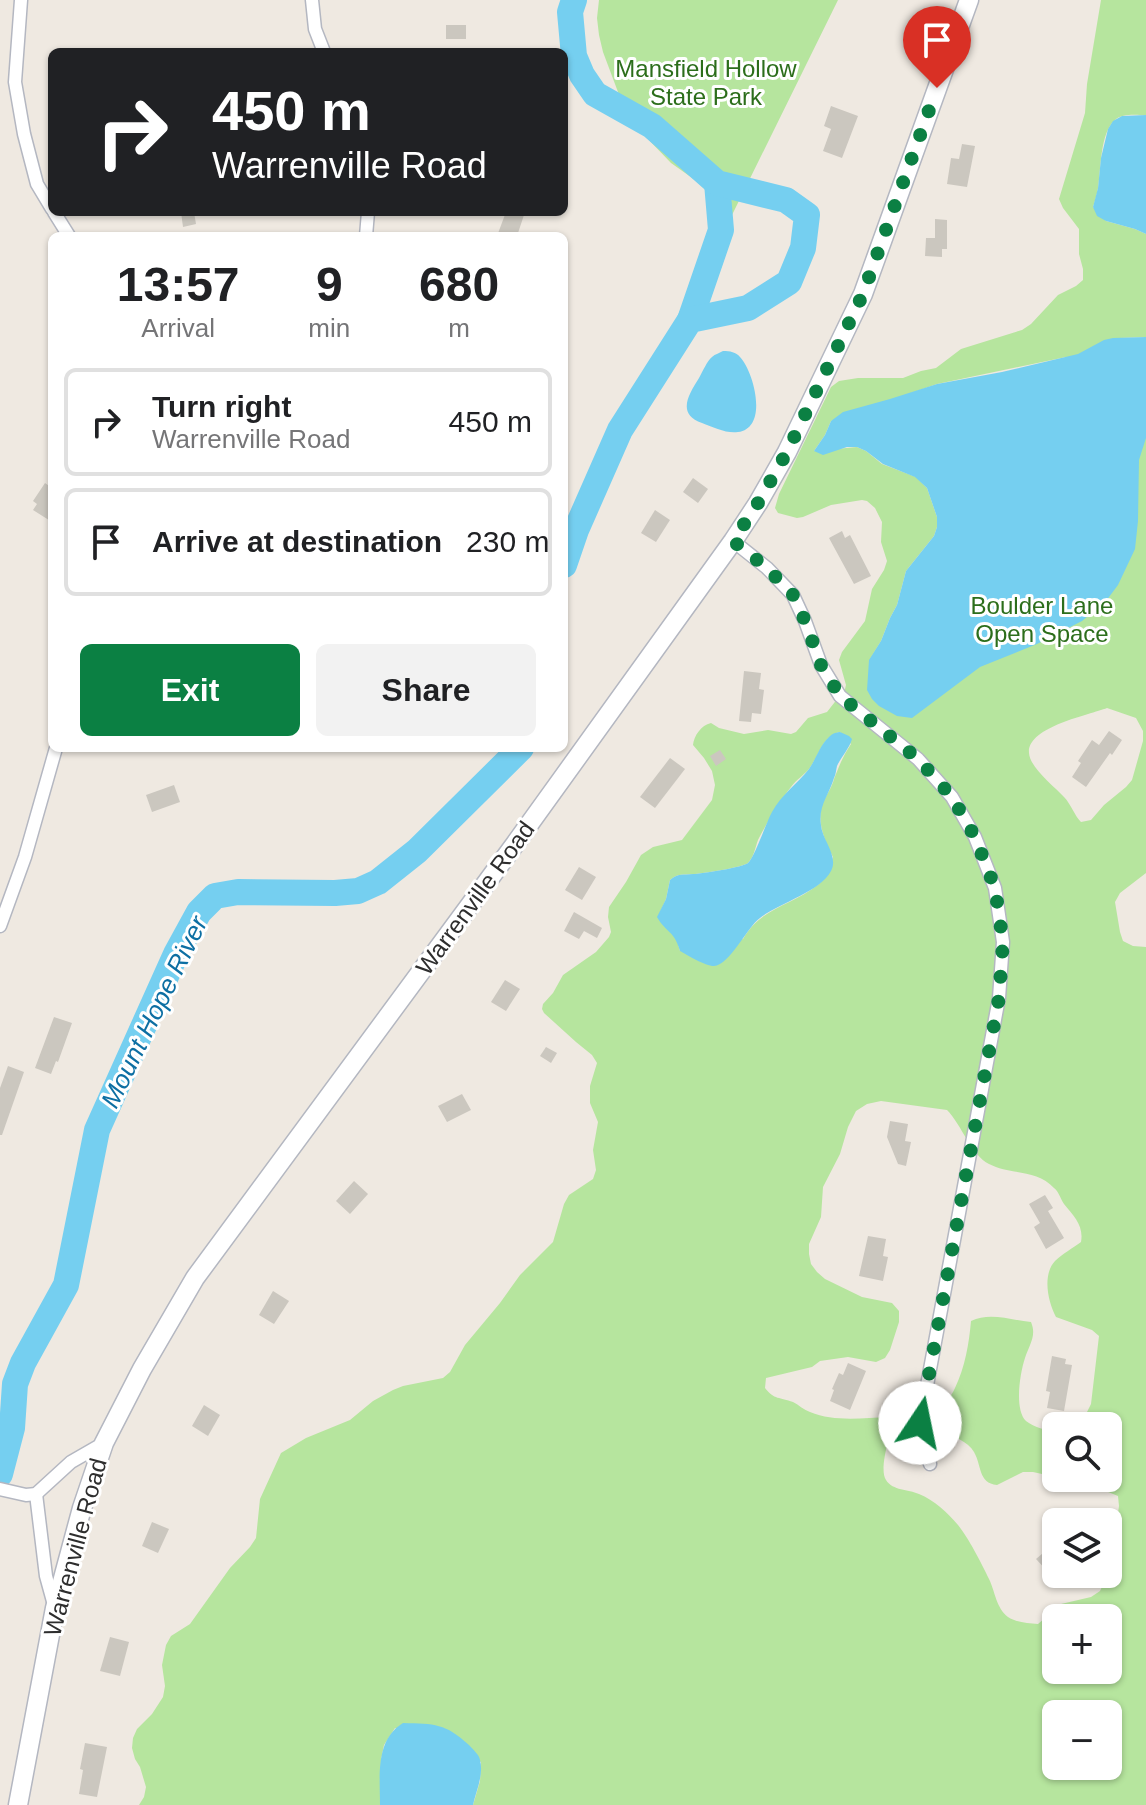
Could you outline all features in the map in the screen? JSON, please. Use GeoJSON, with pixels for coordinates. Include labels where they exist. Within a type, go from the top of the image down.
{"type":"FeatureCollection","features":[{"type":"Feature","properties":{"kind":"main road","name":"Warrenville Road"},"geometry":{"type":"LineString","coordinates":[[18,1805],[55,1608],[82,1508],[104,1443],[142,1369],[195,1278],[506,856],[758,503],[787,452],[863,294],[969,0]]}},
{"type":"Feature","properties":{"kind":"street"},"geometry":{"type":"LineString","coordinates":[[21,0],[15,82],[37,184],[48,203]]}},
{"type":"Feature","properties":{"kind":"street"},"geometry":{"type":"LineString","coordinates":[[312,0],[315,29],[322,48]]}},
{"type":"Feature","properties":{"kind":"street"},"geometry":{"type":"LineString","coordinates":[[733,541],[767,568],[793,595],[821,665],[840,696],[918,759],[952,797],[975,837],[995,888],[1003,942],[999,998],[920,1423],[930,1464]]}},
{"type":"Feature","properties":{"kind":"street"},"geometry":{"type":"LineString","coordinates":[[0,926],[25,857],[55,752]]}},
{"type":"Feature","properties":{"kind":"street"},"geometry":{"type":"LineString","coordinates":[[31,1495],[71,1462],[104,1443]]}},
{"type":"Feature","properties":{"kind":"street"},"geometry":{"type":"LineString","coordinates":[[0,1489],[31,1495]]}},
{"type":"Feature","properties":{"kind":"street"},"geometry":{"type":"LineString","coordinates":[[31,1495],[55,1608]]}},
{"type":"Feature","properties":{"kind":"green space","name":"Mansfield Hollow State Park"},"geometry":{"type":"Polygon","coordinates":[[[599,0],[838,0],[732,215],[695,180],[671,163],[634,122],[621,100],[603,52],[597,18],[599,0]]]}},
{"type":"Feature","properties":{"kind":"green space"},"geometry":{"type":"Polygon","coordinates":[[[1101,0],[1146,0],[1146,115],[1121,116],[1110,126],[1104,142],[1093,207],[1106,221],[1146,234],[1146,337],[1120,338],[1146,355],[1146,873],[1120,893],[1115,902],[1123,941],[1146,947],[1146,1805],[473,1805],[480,1781],[481,1762],[395,1728],[384,1745],[381,1760],[380,1805],[139,1805],[146,1787],[132,1748],[133,1738],[163,1697],[162,1665],[166,1645],[171,1636],[190,1624],[256,1538],[260,1499],[281,1453],[306,1438],[350,1420],[373,1401],[393,1390],[443,1378],[450,1372],[465,1345],[520,1275],[553,1242],[569,1195],[593,1179],[596,1170],[593,1150],[598,1122],[590,1103],[590,1086],[597,1063],[544,1013],[543,1004],[563,975],[596,952],[609,937],[609,907],[641,855],[653,847],[682,840],[712,800],[715,785],[712,771],[693,745],[701,728],[711,723],[744,734],[768,730],[791,734],[808,718],[827,712],[845,689],[839,660],[865,621],[872,589],[887,561],[881,542],[882,522],[875,508],[862,500],[831,505],[797,518],[778,513],[775,508],[779,494],[831,387],[839,381],[903,378],[936,368],[961,349],[1022,330],[1058,295],[1083,280],[1079,229],[1059,199],[1085,113],[1101,0]],[[1066,357],[937,384],[831,421],[814,451],[857,447],[882,464],[916,477],[927,488],[937,517],[934,536],[906,571],[897,605],[869,660],[1066,357]],[[1107,708],[1060,723],[1031,744],[1030,759],[1081,822],[1091,820],[1132,780],[1143,741],[1143,731],[1136,718],[1107,708]],[[840,732],[834,734],[778,805],[748,863],[722,870],[678,875],[670,880],[658,917],[676,937],[680,951],[743,939],[750,928],[768,913],[809,891],[824,879],[833,857],[822,830],[821,809],[851,744],[840,732]],[[881,1101],[867,1104],[856,1111],[848,1127],[840,1154],[823,1187],[821,1217],[809,1244],[809,1254],[811,1264],[825,1279],[862,1297],[892,1303],[899,1311],[899,1322],[890,1350],[885,1358],[876,1362],[848,1357],[820,1361],[812,1367],[766,1378],[765,1388],[774,1396],[819,1415],[848,1419],[888,1417],[892,1426],[884,1462],[886,1480],[897,1488],[915,1492],[935,1503],[958,1525],[986,1573],[998,1604],[1008,1617],[1038,1624],[1042,1621],[1042,1684],[1122,1684],[1122,1604],[1061,1604],[1091,1597],[1101,1588],[1122,1588],[1122,1508],[1119,1508],[1118,1496],[1108,1492],[1122,1492],[1122,1412],[1087,1412],[1091,1404],[1099,1336],[1092,1330],[1056,1317],[1047,1281],[1055,1261],[1081,1242],[1080,1226],[1057,1191],[1047,1182],[983,1160],[947,1110],[881,1101]]]}},
{"type":"Feature","properties":{"kind":"green space"},"geometry":{"type":"Polygon","coordinates":[[[993,1317],[1031,1322],[1033,1336],[1021,1372],[1020,1408],[1026,1421],[1042,1429],[1042,1474],[1023,1472],[997,1485],[991,1484],[983,1477],[971,1448],[944,1427],[942,1412],[964,1364],[971,1321],[993,1317]]]}},
{"type":"Feature","properties":{"kind":"water"},"geometry":{"type":"Polygon","coordinates":[[[1146,115],[1146,234],[1106,221],[1097,216],[1093,207],[1108,129],[1113,121],[1122,116],[1146,115]]]}},
{"type":"Feature","properties":{"kind":"water","name":"Boulder Lane Open Space"},"geometry":{"type":"Polygon","coordinates":[[[1146,337],[1146,438],[1139,460],[1135,549],[1118,585],[1106,601],[1082,621],[1037,644],[980,667],[912,718],[897,716],[879,706],[867,690],[869,660],[897,605],[906,571],[934,536],[937,517],[927,488],[915,477],[883,464],[857,447],[823,455],[814,451],[831,421],[843,412],[937,384],[1078,354],[1104,340],[1146,337]]]}},
{"type":"Feature","properties":{"kind":"water"},"geometry":{"type":"Polygon","coordinates":[[[723,351],[740,357],[754,386],[756,410],[753,421],[748,428],[738,432],[702,423],[694,419],[687,409],[689,397],[707,364],[713,356],[723,351]]]}},
{"type":"Feature","properties":{"kind":"water"},"geometry":{"type":"Polygon","coordinates":[[[840,732],[852,739],[837,766],[821,812],[822,831],[833,860],[826,878],[760,918],[720,964],[706,964],[680,951],[675,939],[657,917],[666,899],[670,880],[678,875],[722,870],[748,863],[776,806],[809,769],[826,740],[840,732]]]}},
{"type":"Feature","properties":{"kind":"water"},"geometry":{"type":"Polygon","coordinates":[[[403,1723],[446,1729],[476,1752],[481,1771],[473,1805],[380,1805],[383,1749],[394,1730],[403,1723]]]}},
{"type":"Feature","properties":{"kind":"building"},"geometry":{"type":"Polygon","coordinates":[[[446,25],[466,25],[466,39],[446,39],[446,25]]]}},
{"type":"Feature","properties":{"kind":"building"},"geometry":{"type":"Polygon","coordinates":[[[831,106],[858,116],[842,158],[823,151],[831,129],[824,126],[831,106]]]}},
{"type":"Feature","properties":{"kind":"building"},"geometry":{"type":"Polygon","coordinates":[[[962,144],[975,146],[967,187],[947,184],[951,158],[959,159],[962,144]]]}},
{"type":"Feature","properties":{"kind":"building"},"geometry":{"type":"Polygon","coordinates":[[[182,216],[195,216],[196,224],[183,227],[182,216]]]}},
{"type":"Feature","properties":{"kind":"building"},"geometry":{"type":"Polygon","coordinates":[[[504,216],[524,216],[518,232],[498,232],[504,216]]]}},
{"type":"Feature","properties":{"kind":"building"},"geometry":{"type":"Polygon","coordinates":[[[935,219],[947,220],[947,249],[942,249],[942,257],[925,256],[926,238],[935,238],[935,219]]]}},
{"type":"Feature","properties":{"kind":"building"},"geometry":{"type":"Polygon","coordinates":[[[693,478],[708,489],[698,503],[683,492],[693,478]]]}},
{"type":"Feature","properties":{"kind":"building"},"geometry":{"type":"Polygon","coordinates":[[[45,483],[48,485],[48,519],[33,510],[37,504],[33,501],[45,483]]]}},
{"type":"Feature","properties":{"kind":"building"},"geometry":{"type":"Polygon","coordinates":[[[655,510],[670,520],[656,542],[641,533],[655,510]]]}},
{"type":"Feature","properties":{"kind":"building"},"geometry":{"type":"Polygon","coordinates":[[[842,531],[845,538],[850,535],[871,576],[854,584],[829,538],[842,531]]]}},
{"type":"Feature","properties":{"kind":"building"},"geometry":{"type":"Polygon","coordinates":[[[744,671],[761,673],[759,689],[764,690],[761,714],[752,713],[751,722],[739,721],[744,671]]]}},
{"type":"Feature","properties":{"kind":"building"},"geometry":{"type":"Polygon","coordinates":[[[1109,731],[1122,740],[1086,787],[1072,777],[1081,763],[1078,761],[1092,740],[1099,745],[1109,731]]]}},
{"type":"Feature","properties":{"kind":"building"},"geometry":{"type":"Polygon","coordinates":[[[720,750],[726,759],[716,766],[710,756],[720,750]]]}},
{"type":"Feature","properties":{"kind":"building"},"geometry":{"type":"Polygon","coordinates":[[[670,758],[685,769],[655,808],[640,797],[670,758]]]}},
{"type":"Feature","properties":{"kind":"building"},"geometry":{"type":"Polygon","coordinates":[[[174,785],[180,802],[152,812],[146,795],[174,785]]]}},
{"type":"Feature","properties":{"kind":"building"},"geometry":{"type":"Polygon","coordinates":[[[579,867],[596,877],[582,900],[565,890],[579,867]]]}},
{"type":"Feature","properties":{"kind":"building"},"geometry":{"type":"Polygon","coordinates":[[[574,912],[602,928],[597,938],[584,931],[579,939],[564,931],[574,912]]]}},
{"type":"Feature","properties":{"kind":"building"},"geometry":{"type":"Polygon","coordinates":[[[505,980],[520,989],[506,1011],[491,1002],[505,980]]]}},
{"type":"Feature","properties":{"kind":"building"},"geometry":{"type":"Polygon","coordinates":[[[54,1017],[72,1023],[51,1074],[35,1068],[54,1017]]]}},
{"type":"Feature","properties":{"kind":"building"},"geometry":{"type":"Polygon","coordinates":[[[546,1047],[557,1053],[551,1063],[540,1056],[546,1047]]]}},
{"type":"Feature","properties":{"kind":"building"},"geometry":{"type":"Polygon","coordinates":[[[8,1066],[24,1072],[0,1135],[0,1088],[8,1066]]]}},
{"type":"Feature","properties":{"kind":"building"},"geometry":{"type":"Polygon","coordinates":[[[462,1094],[471,1110],[447,1122],[438,1106],[462,1094]]]}},
{"type":"Feature","properties":{"kind":"building"},"geometry":{"type":"Polygon","coordinates":[[[890,1121],[908,1124],[905,1141],[911,1142],[906,1166],[898,1164],[887,1137],[890,1121]]]}},
{"type":"Feature","properties":{"kind":"building"},"geometry":{"type":"Polygon","coordinates":[[[354,1181],[368,1194],[350,1214],[336,1201],[354,1181]]]}},
{"type":"Feature","properties":{"kind":"building"},"geometry":{"type":"Polygon","coordinates":[[[1045,1195],[1053,1208],[1048,1211],[1064,1238],[1046,1249],[1034,1227],[1040,1223],[1029,1204],[1045,1195]]]}},
{"type":"Feature","properties":{"kind":"building"},"geometry":{"type":"Polygon","coordinates":[[[868,1236],[886,1239],[883,1256],[888,1257],[883,1281],[859,1276],[868,1236]]]}},
{"type":"Feature","properties":{"kind":"building"},"geometry":{"type":"Polygon","coordinates":[[[273,1291],[289,1301],[274,1324],[259,1315],[273,1291]]]}},
{"type":"Feature","properties":{"kind":"building"},"geometry":{"type":"Polygon","coordinates":[[[1052,1356],[1066,1359],[1065,1364],[1072,1365],[1064,1411],[1047,1408],[1050,1392],[1046,1391],[1052,1356]]]}},
{"type":"Feature","properties":{"kind":"building"},"geometry":{"type":"Polygon","coordinates":[[[848,1363],[866,1371],[850,1410],[830,1401],[839,1373],[843,1375],[848,1363]]]}},
{"type":"Feature","properties":{"kind":"building"},"geometry":{"type":"Polygon","coordinates":[[[204,1405],[220,1415],[208,1436],[192,1426],[204,1405]]]}},
{"type":"Feature","properties":{"kind":"building"},"geometry":{"type":"Polygon","coordinates":[[[152,1522],[169,1529],[158,1553],[142,1546],[152,1522]]]}},
{"type":"Feature","properties":{"kind":"building"},"geometry":{"type":"Polygon","coordinates":[[[110,1637],[129,1642],[120,1676],[100,1671],[110,1637]]]}},
{"type":"Feature","properties":{"kind":"building"},"geometry":{"type":"Polygon","coordinates":[[[85,1743],[107,1747],[97,1797],[79,1794],[85,1743]]]}},
{"type":"Feature","properties":{"kind":"waterway","name":"Mount Hope River"},"geometry":{"type":"LineString","coordinates":[[568,553],[620,430],[690,320],[748,308],[789,282],[803,248],[807,215],[786,200],[717,183],[652,126],[595,94],[574,56],[570,12],[574,0]]}},
{"type":"Feature","properties":{"kind":"waterway","name":"Mount Hope River"},"geometry":{"type":"LineString","coordinates":[[690,320],[721,230],[717,183]]}},
{"type":"Feature","properties":{"kind":"waterway","name":"Mount Hope River"},"geometry":{"type":"LineString","coordinates":[[0,1474],[12,1428],[15,1384],[23,1363],[66,1285],[97,1130],[176,954],[199,912],[215,896],[238,892],[335,893],[358,891],[378,882],[417,851],[517,752]]}},
{"type":"Feature","properties":{"kind":"route"},"geometry":{"type":"LineString","coordinates":[[920,1423],[999,998],[1003,942],[995,888],[975,837],[952,797],[918,759],[840,696],[821,665],[793,595],[767,568],[733,541],[787,452],[863,294],[937,88]]}}]}
